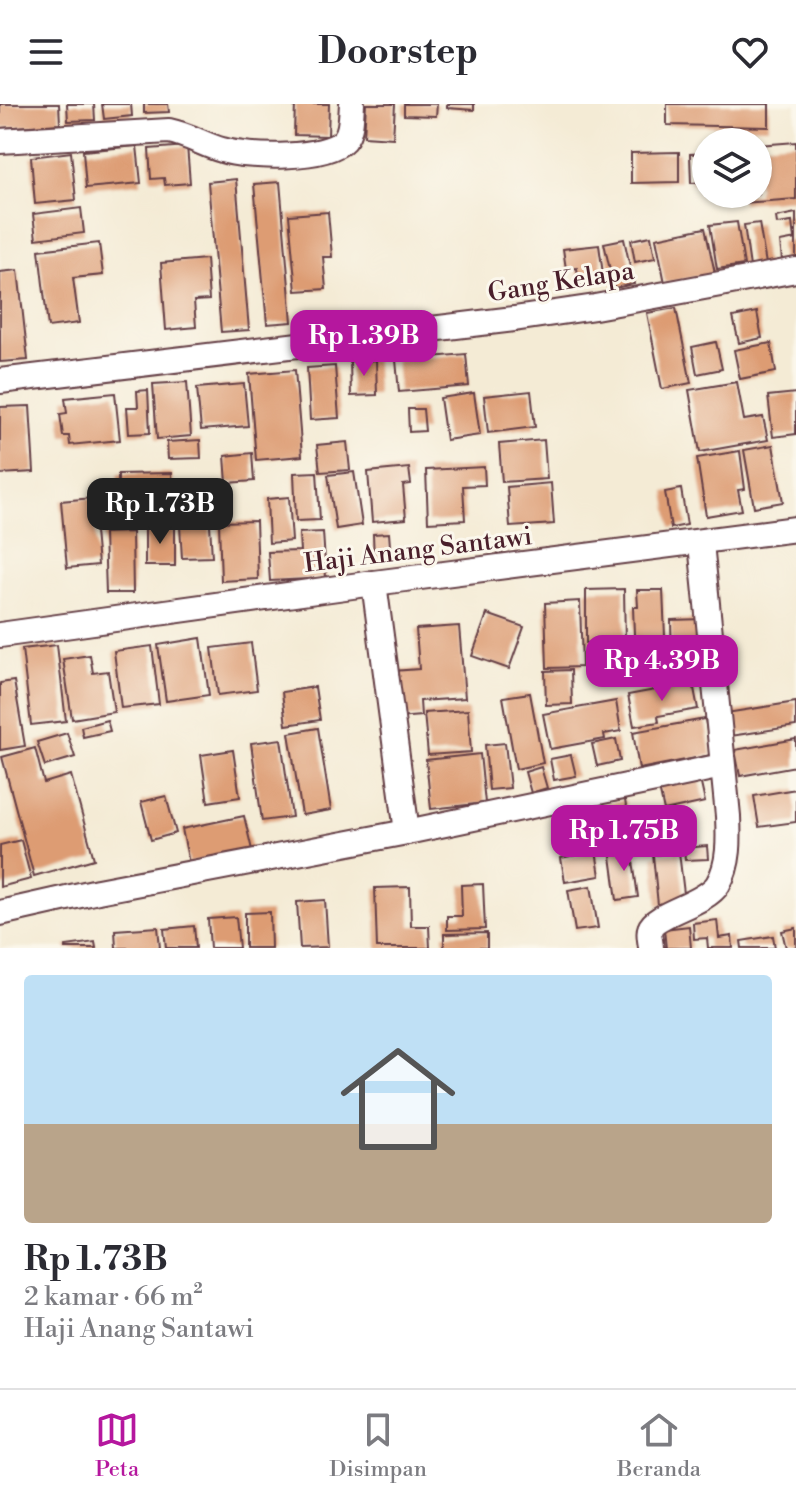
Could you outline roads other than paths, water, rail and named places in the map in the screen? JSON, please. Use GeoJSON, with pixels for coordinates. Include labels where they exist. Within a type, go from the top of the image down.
{"type":"FeatureCollection","features":[{"type":"Feature","properties":{"kind":"street"},"geometry":{"type":"LineString","coordinates":[[0,141],[169,131],[220,150],[276,157],[334,148],[346,138],[352,104]]}},
{"type":"Feature","properties":{"kind":"street","name":"Gang Kelapa"},"geometry":{"type":"LineString","coordinates":[[0,381],[514,319],[796,270]]}},
{"type":"Feature","properties":{"kind":"street","name":"Haji Anang Santawi"},"geometry":{"type":"LineString","coordinates":[[0,635],[796,529]]}},
{"type":"Feature","properties":{"kind":"street"},"geometry":{"type":"LineString","coordinates":[[651,948],[650,930],[655,922],[712,892],[719,884],[728,848],[729,832],[701,543]]}},
{"type":"Feature","properties":{"kind":"street"},"geometry":{"type":"LineString","coordinates":[[374,583],[407,832]]}},
{"type":"Feature","properties":{"kind":"street"},"geometry":{"type":"LineString","coordinates":[[0,913],[722,766]]}}]}
